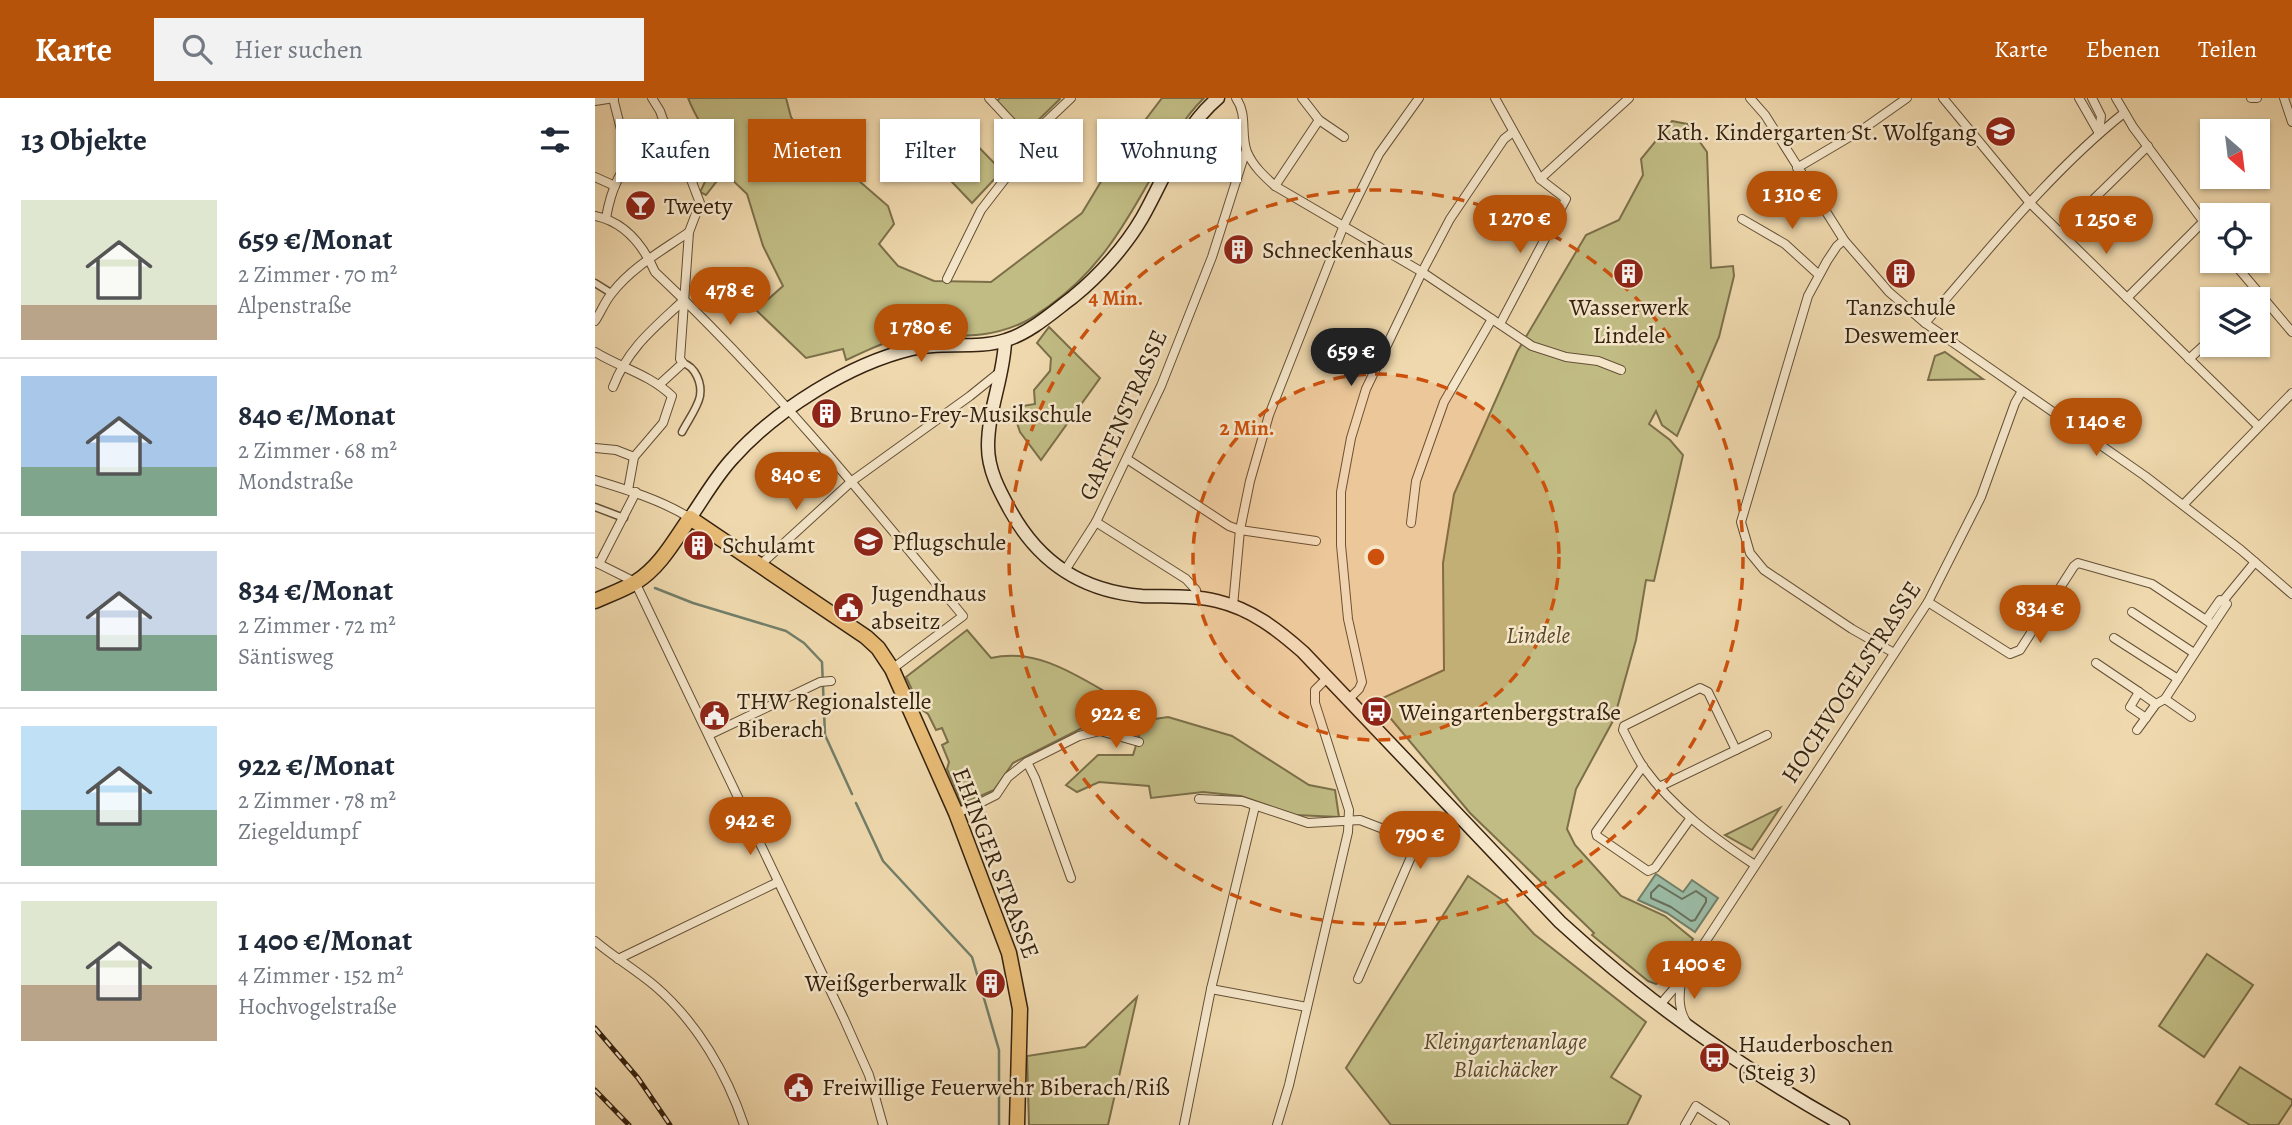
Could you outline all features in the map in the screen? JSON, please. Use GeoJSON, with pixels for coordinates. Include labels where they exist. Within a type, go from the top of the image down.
{"type":"FeatureCollection","features":[{"type":"Feature","properties":{"kind":"main road"},"geometry":{"type":"LineString","coordinates":[[595,601],[635,582],[659,563],[732,458],[757,434],[789,410],[833,382],[909,349],[1005,341],[1019,335],[1075,295],[1106,266],[1141,220],[1198,117],[1218,98]]}},
{"type":"Feature","properties":{"kind":"main road"},"geometry":{"type":"LineString","coordinates":[[1005,341],[988,445],[995,482],[1025,533],[1039,551],[1064,572],[1101,590],[1141,596],[1197,597],[1233,606],[1278,630],[1560,922],[1605,964],[1659,1006],[1778,1089],[1843,1125]]}},
{"type":"Feature","properties":{"kind":"main road"},"geometry":{"type":"LineString","coordinates":[[986,344],[1001,371]]}},
{"type":"Feature","properties":{"kind":"main road","name":"EHINGER STRASSE"},"geometry":{"type":"LineString","coordinates":[[690,518],[869,640],[886,657],[955,813],[1006,944],[1020,1009],[1017,1125]]}},
{"type":"Feature","properties":{"kind":"street"},"geometry":{"type":"LineString","coordinates":[[595,101],[614,98],[619,119]]}},
{"type":"Feature","properties":{"kind":"street"},"geometry":{"type":"LineString","coordinates":[[652,98],[663,119]]}},
{"type":"Feature","properties":{"kind":"street"},"geometry":{"type":"LineString","coordinates":[[989,98],[1009,119]]}},
{"type":"Feature","properties":{"kind":"street"},"geometry":{"type":"LineString","coordinates":[[1049,119],[1071,98]]}},
{"type":"Feature","properties":{"kind":"street"},"geometry":{"type":"LineString","coordinates":[[1237,98],[1242,106],[1246,150],[1257,170],[1275,186],[1422,272],[1532,346],[1566,357],[1598,361],[1621,370]]}},
{"type":"Feature","properties":{"kind":"street"},"geometry":{"type":"LineString","coordinates":[[1302,98],[1319,120],[1344,137]]}},
{"type":"Feature","properties":{"kind":"street"},"geometry":{"type":"LineString","coordinates":[[1233,606],[1240,530],[1259,443],[1344,225],[1380,154],[1419,98]]}},
{"type":"Feature","properties":{"kind":"street"},"geometry":{"type":"LineString","coordinates":[[1495,98],[1540,179],[1566,199],[1500,324]]}},
{"type":"Feature","properties":{"kind":"street"},"geometry":{"type":"LineString","coordinates":[[1540,179],[1629,98]]}},
{"type":"Feature","properties":{"kind":"street"},"geometry":{"type":"LineString","coordinates":[[1750,98],[1765,115],[1844,240],[1881,284],[1925,323],[2106,447],[2183,505],[2292,594]]}},
{"type":"Feature","properties":{"kind":"street"},"geometry":{"type":"LineString","coordinates":[[1797,168],[1863,129],[1907,98]]}},
{"type":"Feature","properties":{"kind":"street"},"geometry":{"type":"LineString","coordinates":[[1943,98],[2030,204],[2258,426]]}},
{"type":"Feature","properties":{"kind":"street"},"geometry":{"type":"LineString","coordinates":[[2079,98],[2099,133]]}},
{"type":"Feature","properties":{"kind":"street"},"geometry":{"type":"LineString","coordinates":[[2092,98],[2101,116],[2099,133]]}},
{"type":"Feature","properties":{"kind":"street"},"geometry":{"type":"LineString","coordinates":[[2116,98],[2124,113],[2200,216]]}},
{"type":"Feature","properties":{"kind":"street"},"geometry":{"type":"LineString","coordinates":[[2251,98],[2257,98]]}},
{"type":"Feature","properties":{"kind":"street"},"geometry":{"type":"LineString","coordinates":[[2284,98],[2292,122]]}},
{"type":"Feature","properties":{"kind":"street"},"geometry":{"type":"LineString","coordinates":[[1925,323],[2030,204],[2099,133],[2124,113]]}},
{"type":"Feature","properties":{"kind":"street"},"geometry":{"type":"LineString","coordinates":[[1275,186],[1319,120]]}},
{"type":"Feature","properties":{"kind":"street"},"geometry":{"type":"LineString","coordinates":[[1347,701],[1359,689],[1362,675],[1348,619],[1343,584],[1341,492],[1346,460],[1366,389],[1422,272],[1463,199],[1504,139],[1513,132]]}},
{"type":"Feature","properties":{"kind":"street"},"geometry":{"type":"LineString","coordinates":[[2060,232],[2148,146]]}},
{"type":"Feature","properties":{"kind":"street","name":"GARTENSTRASSE"},"geometry":{"type":"LineString","coordinates":[[1064,572],[1096,522],[1161,386],[1212,257],[1246,150]]}},
{"type":"Feature","properties":{"kind":"street"},"geometry":{"type":"LineString","coordinates":[[595,177],[615,186]]}},
{"type":"Feature","properties":{"kind":"street"},"geometry":{"type":"LineString","coordinates":[[606,218],[617,182]]}},
{"type":"Feature","properties":{"kind":"street"},"geometry":{"type":"LineString","coordinates":[[682,432],[700,396],[697,376],[689,365],[680,359],[689,232],[700,203],[692,182]]}},
{"type":"Feature","properties":{"kind":"street"},"geometry":{"type":"LineString","coordinates":[[947,279],[981,210],[1003,182]]}},
{"type":"Feature","properties":{"kind":"street"},"geometry":{"type":"LineString","coordinates":[[595,216],[606,218],[632,235],[655,272],[789,410],[852,481],[963,616],[892,669]]}},
{"type":"Feature","properties":{"kind":"street"},"geometry":{"type":"LineString","coordinates":[[1742,219],[1785,244],[1819,275]]}},
{"type":"Feature","properties":{"kind":"street"},"geometry":{"type":"LineString","coordinates":[[2127,298],[2200,225]]}},
{"type":"Feature","properties":{"kind":"street"},"geometry":{"type":"LineString","coordinates":[[595,321],[611,293],[649,259],[689,232]]}},
{"type":"Feature","properties":{"kind":"street"},"geometry":{"type":"LineString","coordinates":[[1844,240],[1837,246],[1808,296],[1741,522],[1750,553],[1764,570],[1852,629],[1894,653]]}},
{"type":"Feature","properties":{"kind":"street"},"geometry":{"type":"LineString","coordinates":[[595,283],[611,293]]}},
{"type":"Feature","properties":{"kind":"street"},"geometry":{"type":"LineString","coordinates":[[613,387],[621,366],[642,338],[684,300]]}},
{"type":"Feature","properties":{"kind":"street"},"geometry":{"type":"LineString","coordinates":[[2270,311],[2292,332]]}},
{"type":"Feature","properties":{"kind":"street"},"geometry":{"type":"LineString","coordinates":[[1411,523],[1416,481],[1444,402],[1492,319]]}},
{"type":"Feature","properties":{"kind":"street"},"geometry":{"type":"LineString","coordinates":[[2189,359],[2200,349]]}},
{"type":"Feature","properties":{"kind":"street"},"geometry":{"type":"LineString","coordinates":[[595,352],[621,366],[642,373],[660,384],[671,396],[663,424],[634,457],[632,491],[624,518],[597,563],[635,582],[869,1075],[883,1125]]}},
{"type":"Feature","properties":{"kind":"street"},"geometry":{"type":"LineString","coordinates":[[660,384],[684,363]]}},
{"type":"Feature","properties":{"kind":"street"},"geometry":{"type":"LineString","coordinates":[[760,565],[852,481],[970,397],[1001,371]]}},
{"type":"Feature","properties":{"kind":"street","name":"HOCHVOGELSTRASSE"},"geometry":{"type":"LineString","coordinates":[[1659,1006],[1681,978],[1928,602],[1980,497],[2022,391]]}},
{"type":"Feature","properties":{"kind":"street"},"geometry":{"type":"LineString","coordinates":[[2183,505],[2292,393]]}},
{"type":"Feature","properties":{"kind":"street"},"geometry":{"type":"LineString","coordinates":[[595,448],[616,450],[634,457]]}},
{"type":"Feature","properties":{"kind":"street"},"geometry":{"type":"LineString","coordinates":[[1127,459],[1229,526],[1316,541]]}},
{"type":"Feature","properties":{"kind":"street"},"geometry":{"type":"LineString","coordinates":[[595,480],[632,491],[674,508],[690,518]]}},
{"type":"Feature","properties":{"kind":"street"},"geometry":{"type":"LineString","coordinates":[[595,507],[624,518]]}},
{"type":"Feature","properties":{"kind":"street"},"geometry":{"type":"LineString","coordinates":[[1096,522],[1186,579],[1196,590],[1197,597]]}},
{"type":"Feature","properties":{"kind":"street"},"geometry":{"type":"LineString","coordinates":[[2137,730],[2195,653],[2220,600],[2223,601],[2255,562]]}},
{"type":"Feature","properties":{"kind":"street"},"geometry":{"type":"LineString","coordinates":[[1928,602],[2010,654],[2020,650],[2078,563],[2152,584],[2210,622]]}},
{"type":"Feature","properties":{"kind":"street"},"geometry":{"type":"LineString","coordinates":[[2132,612],[2195,653]]}},
{"type":"Feature","properties":{"kind":"street"},"geometry":{"type":"LineString","coordinates":[[2114,638],[2178,679]]}},
{"type":"Feature","properties":{"kind":"street"},"geometry":{"type":"LineString","coordinates":[[2096,663],[2139,692],[2191,717]]}},
{"type":"Feature","properties":{"kind":"street"},"geometry":{"type":"LineString","coordinates":[[1277,1125],[1349,821],[1342,782],[1315,703],[1315,690],[1327,678]]}},
{"type":"Feature","properties":{"kind":"street"},"geometry":{"type":"LineString","coordinates":[[709,735],[820,682],[831,681]]}},
{"type":"Feature","properties":{"kind":"street"},"geometry":{"type":"LineString","coordinates":[[1736,750],[1708,692],[1700,688],[1623,726],[1643,766],[1659,787],[1690,819],[1755,865]]}},
{"type":"Feature","properties":{"kind":"street"},"geometry":{"type":"LineString","coordinates":[[2139,692],[2130,707],[2146,718]]}},
{"type":"Feature","properties":{"kind":"street"},"geometry":{"type":"LineString","coordinates":[[955,813],[996,795],[1008,777],[1027,762],[1060,744],[1100,731],[1139,741]]}},
{"type":"Feature","properties":{"kind":"street"},"geometry":{"type":"LineString","coordinates":[[1659,787],[1767,735]]}},
{"type":"Feature","properties":{"kind":"street"},"geometry":{"type":"LineString","coordinates":[[1027,762],[1071,878]]}},
{"type":"Feature","properties":{"kind":"street"},"geometry":{"type":"LineString","coordinates":[[1643,766],[1597,832],[1597,836],[1648,871],[1655,868],[1690,819]]}},
{"type":"Feature","properties":{"kind":"street"},"geometry":{"type":"LineString","coordinates":[[1199,799],[1225,799],[1308,823],[1360,820],[1409,838],[1415,846],[1357,979]]}},
{"type":"Feature","properties":{"kind":"street"},"geometry":{"type":"LineString","coordinates":[[1184,1125],[1211,989],[1255,806]]}},
{"type":"Feature","properties":{"kind":"street"},"geometry":{"type":"LineString","coordinates":[[618,959],[778,882]]}},
{"type":"Feature","properties":{"kind":"street"},"geometry":{"type":"LineString","coordinates":[[595,941],[655,986],[690,1024],[726,1080],[744,1125]]}},
{"type":"Feature","properties":{"kind":"street"},"geometry":{"type":"LineString","coordinates":[[1681,978],[1679,1000],[1683,1017],[1691,1028]]}},
{"type":"Feature","properties":{"kind":"street"},"geometry":{"type":"LineString","coordinates":[[1211,989],[1307,1007]]}},
{"type":"Feature","properties":{"kind":"street"},"geometry":{"type":"LineString","coordinates":[[1685,1125],[1696,1106],[1725,1125]]}},
{"type":"Feature","properties":{"kind":"green space"},"geometry":{"type":"Polygon","coordinates":[[[688,98],[786,98],[792,119],[748,119],[748,182],[860,182],[888,206],[894,224],[879,244],[898,266],[934,281],[991,282],[1082,213],[1101,182],[1148,182],[1095,264],[1066,293],[1029,320],[991,333],[894,340],[846,360],[843,349],[806,358],[756,310],[783,286],[763,246],[747,194],[734,182],[734,119],[698,119],[688,98]]]}},
{"type":"Feature","properties":{"kind":"green space"},"geometry":{"type":"Polygon","coordinates":[[[1000,98],[1060,99],[1039,119],[1014,119],[997,101],[1000,98]]]}},
{"type":"Feature","properties":{"kind":"green space"},"geometry":{"type":"Polygon","coordinates":[[[1162,98],[1204,98],[1186,119],[1146,119],[1162,98]]]}},
{"type":"Feature","properties":{"kind":"green space","name":"Lindele"},"geometry":{"type":"Polygon","coordinates":[[[1672,121],[1687,124],[1707,152],[1711,268],[1733,266],[1734,276],[1719,337],[1677,436],[1662,425],[1656,411],[1649,424],[1670,440],[1683,455],[1654,581],[1646,580],[1636,640],[1614,719],[1576,789],[1567,829],[1575,845],[1621,896],[1665,916],[1693,939],[1666,980],[1656,984],[1648,981],[1592,935],[1594,933],[1470,813],[1376,701],[1444,670],[1443,563],[1454,494],[1517,352],[1586,235],[1619,220],[1643,175],[1641,159],[1672,121]]]}},
{"type":"Feature","properties":{"kind":"green space"},"geometry":{"type":"Polygon","coordinates":[[[980,148],[994,163],[994,180],[972,203],[952,182],[980,182],[980,148]]]}},
{"type":"Feature","properties":{"kind":"green space"},"geometry":{"type":"Polygon","coordinates":[[[705,182],[716,182],[706,195],[700,192],[705,182]]]}},
{"type":"Feature","properties":{"kind":"green space"},"geometry":{"type":"Polygon","coordinates":[[[1049,327],[1100,378],[1041,460],[1020,432],[1012,408],[1035,404],[1034,390],[1050,371],[1051,358],[1037,343],[1049,327]]]}},
{"type":"Feature","properties":{"kind":"green space"},"geometry":{"type":"Polygon","coordinates":[[[1945,352],[1983,379],[1928,380],[1935,356],[1945,352]]]}},
{"type":"Feature","properties":{"kind":"green space"},"geometry":{"type":"Polygon","coordinates":[[[967,630],[991,658],[1021,656],[1050,663],[1104,691],[1098,720],[1013,763],[994,790],[962,804],[947,769],[949,762],[942,745],[948,742],[942,728],[936,730],[928,714],[921,709],[906,677],[967,630]]]}},
{"type":"Feature","properties":{"kind":"green space"},"geometry":{"type":"Polygon","coordinates":[[[1168,717],[1232,736],[1309,785],[1335,790],[1339,817],[1295,815],[1241,796],[1203,792],[1151,798],[1149,786],[1099,782],[1077,792],[1066,785],[1098,755],[1133,755],[1139,736],[1120,724],[1168,717]]]}},
{"type":"Feature","properties":{"kind":"green space"},"geometry":{"type":"Polygon","coordinates":[[[1780,808],[1752,850],[1725,835],[1780,808]]]}},
{"type":"Feature","properties":{"kind":"green space","name":"Kleingartenanlage Blaichäcker"},"geometry":{"type":"Polygon","coordinates":[[[1468,876],[1505,902],[1534,934],[1646,1022],[1611,1077],[1641,1096],[1627,1125],[1391,1125],[1346,1068],[1468,876]]]}},
{"type":"Feature","properties":{"kind":"green space"},"geometry":{"type":"Polygon","coordinates":[[[2207,954],[2253,985],[2204,1057],[2159,1026],[2207,954]]]}},
{"type":"Feature","properties":{"kind":"green space"},"geometry":{"type":"Polygon","coordinates":[[[1137,997],[1108,1125],[1029,1125],[1027,1056],[1085,1047],[1137,997]]]}},
{"type":"Feature","properties":{"kind":"green space"},"geometry":{"type":"Polygon","coordinates":[[[2240,1067],[2292,1100],[2278,1125],[2250,1125],[2216,1104],[2240,1067]]]}},
{"type":"Feature","properties":{"kind":"water"},"geometry":{"type":"Polygon","coordinates":[[[1656,874],[1683,892],[1692,880],[1718,898],[1695,932],[1667,913],[1638,900],[1656,874]]]}},
{"type":"Feature","properties":{"kind":"waterway"},"geometry":{"type":"LineString","coordinates":[[655,588],[693,603],[786,631],[804,643],[822,662],[825,735],[852,794]]}},
{"type":"Feature","properties":{"kind":"waterway"},"geometry":{"type":"LineString","coordinates":[[856,803],[883,861],[972,957],[999,1050],[999,1125]]}},
{"type":"Feature","properties":{"kind":"railway"},"geometry":{"type":"LineString","coordinates":[[595,1028],[638,1078],[670,1125]]}},
{"type":"Feature","properties":{"kind":"railway"},"geometry":{"type":"LineString","coordinates":[[595,1090],[629,1125]]}},
{"type":"Feature","properties":{"kind":"place","name":"Kath. Kindergarten St. Wolfgang"},"geometry":{"type":"Point","coordinates":[2000,132]}},
{"type":"Feature","properties":{"kind":"place","name":"Tweety"},"geometry":{"type":"Point","coordinates":[641,206]}},
{"type":"Feature","properties":{"kind":"place","name":"Schneckenhaus"},"geometry":{"type":"Point","coordinates":[1239,250]}},
{"type":"Feature","properties":{"kind":"place","name":"Wasserwerk Lindele"},"geometry":{"type":"Point","coordinates":[1629,273]}},
{"type":"Feature","properties":{"kind":"place","name":"Tanzschule Deswemeer"},"geometry":{"type":"Point","coordinates":[1901,273]}},
{"type":"Feature","properties":{"kind":"place","name":"Bruno-Frey-Musikschule"},"geometry":{"type":"Point","coordinates":[826,414]}},
{"type":"Feature","properties":{"kind":"place","name":"Pflugschule"},"geometry":{"type":"Point","coordinates":[869,542]}},
{"type":"Feature","properties":{"kind":"place","name":"Schulamt"},"geometry":{"type":"Point","coordinates":[699,545]}},
{"type":"Feature","properties":{"kind":"place","name":"Jugendhaus abseitz"},"geometry":{"type":"Point","coordinates":[848,607]}},
{"type":"Feature","properties":{"kind":"place","name":"Weingartenbergstraße"},"geometry":{"type":"Point","coordinates":[1376,712]}},
{"type":"Feature","properties":{"kind":"place","name":"THW Regionalstelle Biberach"},"geometry":{"type":"Point","coordinates":[714,715]}},
{"type":"Feature","properties":{"kind":"place","name":"Weißgerberwalk"},"geometry":{"type":"Point","coordinates":[990,983]}},
{"type":"Feature","properties":{"kind":"place","name":"Hauderboschen (Steig 3)"},"geometry":{"type":"Point","coordinates":[1715,1058]}},
{"type":"Feature","properties":{"kind":"place","name":"Freiwillige Feuerwehr Biberach/Riß"},"geometry":{"type":"Point","coordinates":[799,1087]}}]}
